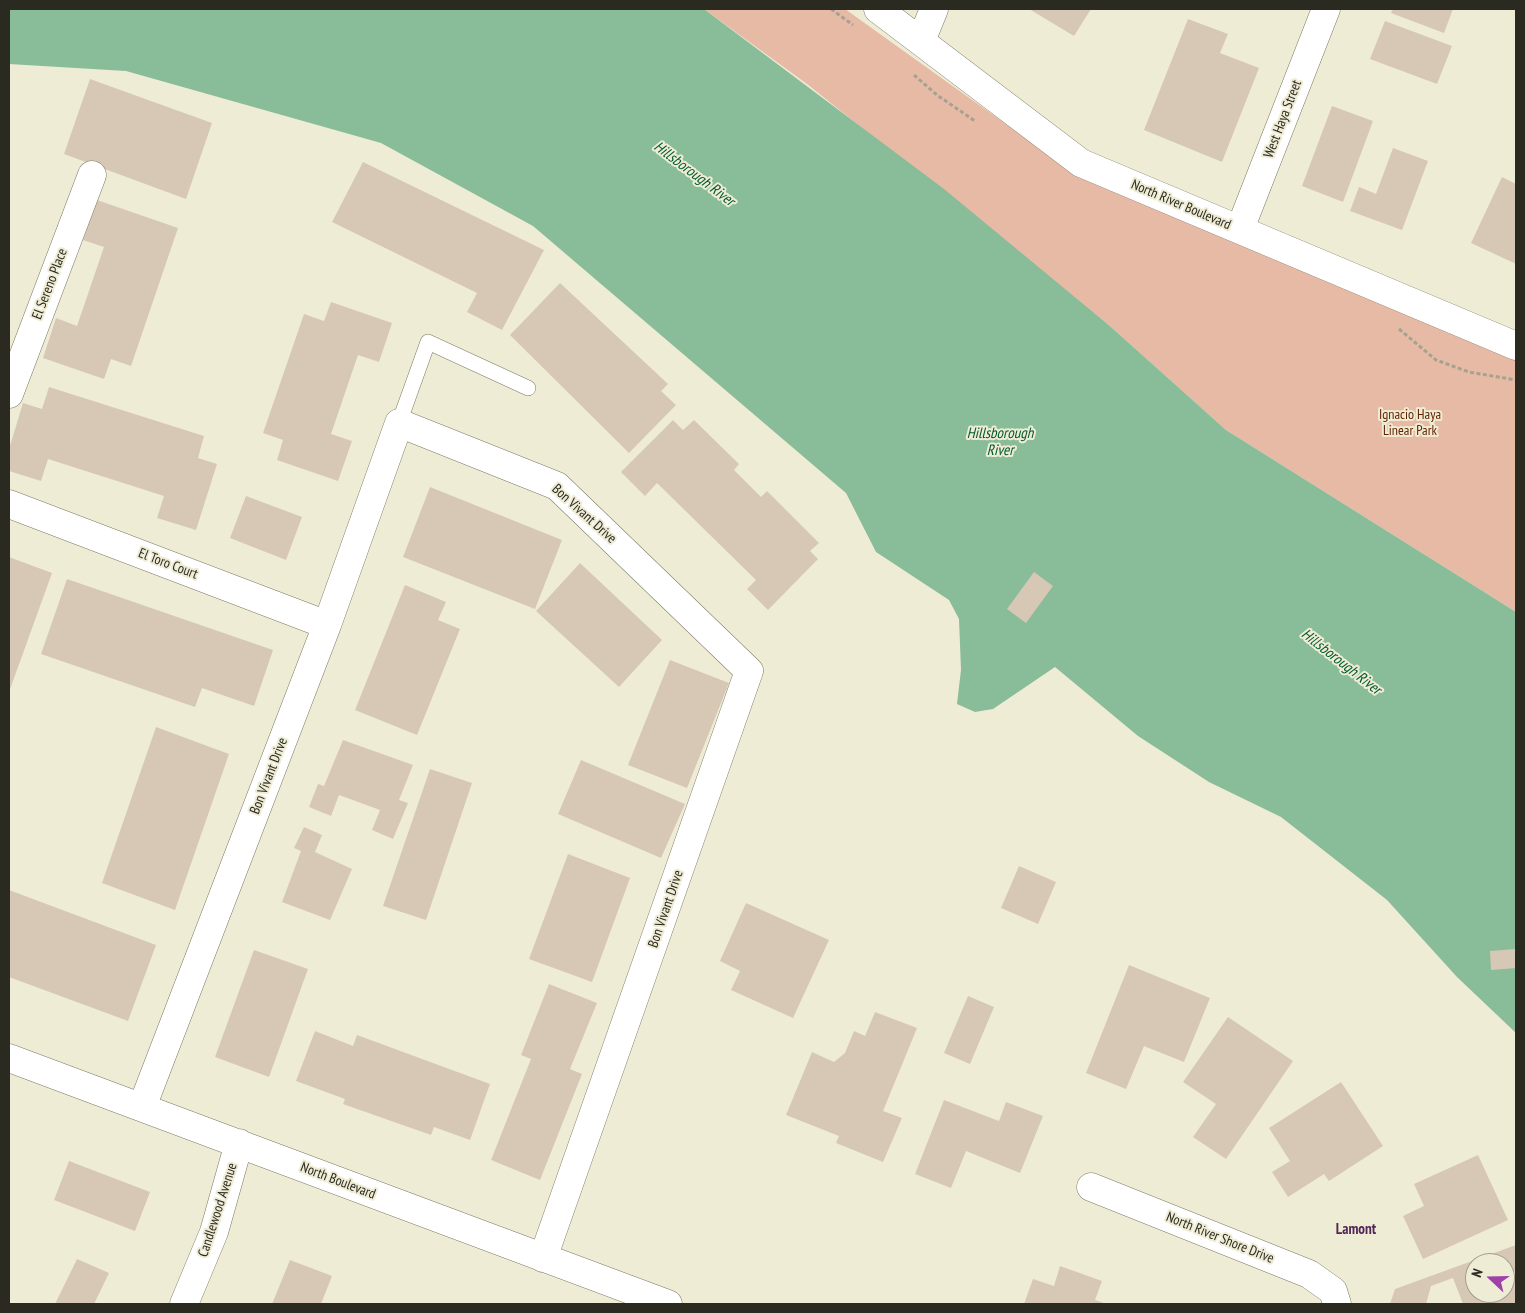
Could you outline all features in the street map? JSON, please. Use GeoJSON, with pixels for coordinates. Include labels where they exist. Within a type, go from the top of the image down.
{"type":"FeatureCollection","features":[{"type":"Feature","properties":{"kind":"street","name":"North River Boulevard"},"geometry":{"type":"LineString","coordinates":[[878,9],[922,40],[1081,163],[1516,346]]}},
{"type":"Feature","properties":{"kind":"street"},"geometry":{"type":"LineString","coordinates":[[922,40],[934,9]]}},
{"type":"Feature","properties":{"kind":"street","name":"West Haya Street"},"geometry":{"type":"LineString","coordinates":[[1240,230],[1326,9]]}},
{"type":"Feature","properties":{"kind":"street","name":"El Sereno Place"},"geometry":{"type":"LineString","coordinates":[[9,394],[92,175]]}},
{"type":"Feature","properties":{"kind":"street","name":"Bon Vivant Drive"},"geometry":{"type":"LineString","coordinates":[[142,1107],[327,625],[399,423],[557,486],[749,671],[543,1258]]}},
{"type":"Feature","properties":{"kind":"street","name":"El Toro Court"},"geometry":{"type":"LineString","coordinates":[[9,504],[327,625]]}},
{"type":"Feature","properties":{"kind":"street","name":"North Boulevard"},"geometry":{"type":"LineString","coordinates":[[9,1058],[543,1258],[609,1294],[668,1304]]}},
{"type":"Feature","properties":{"kind":"street","name":"Candlewood Avenue"},"geometry":{"type":"LineString","coordinates":[[184,1304],[214,1232],[239,1143]]}},
{"type":"Feature","properties":{"kind":"street","name":"North River Shore Drive"},"geometry":{"type":"LineString","coordinates":[[1091,1187],[1308,1274],[1333,1291],[1337,1304]]}},
{"type":"Feature","properties":{"kind":"lane"},"geometry":{"type":"LineString","coordinates":[[399,423],[428,342],[528,388]]}},
{"type":"Feature","properties":{"kind":"green space","name":"Ignacio Haya Linear Park"},"geometry":{"type":"Polygon","coordinates":[[[704,9],[845,9],[1049,155],[1516,357],[1516,612],[1226,430],[1111,327],[807,84],[704,9]]]}},
{"type":"Feature","properties":{"kind":"water","name":"Hillsborough River"},"geometry":{"type":"Polygon","coordinates":[[[9,9],[704,9],[944,189],[1111,327],[1226,430],[1516,612],[1516,1033],[1457,977],[1387,900],[1281,817],[1209,782],[1138,736],[1055,667],[993,709],[975,712],[957,704],[961,670],[959,619],[949,600],[876,552],[846,493],[533,226],[381,143],[126,71],[9,64],[9,9]]]}},
{"type":"Feature","properties":{"kind":"building"},"geometry":{"type":"Polygon","coordinates":[[[1029,9],[1091,9],[1074,36],[1029,9]]]}},
{"type":"Feature","properties":{"kind":"building"},"geometry":{"type":"Polygon","coordinates":[[[1393,9],[1453,9],[1444,33],[1391,13],[1393,9]]]}},
{"type":"Feature","properties":{"kind":"building"},"geometry":{"type":"Polygon","coordinates":[[[1188,19],[1228,34],[1220,53],[1259,68],[1222,162],[1144,130],[1188,19]]]}},
{"type":"Feature","properties":{"kind":"building"},"geometry":{"type":"Polygon","coordinates":[[[1385,21],[1452,46],[1437,84],[1370,59],[1385,21]]]}},
{"type":"Feature","properties":{"kind":"building"},"geometry":{"type":"Polygon","coordinates":[[[90,79],[212,123],[186,199],[64,154],[90,79]]]}},
{"type":"Feature","properties":{"kind":"building"},"geometry":{"type":"Polygon","coordinates":[[[1332,106],[1373,121],[1343,202],[1302,186],[1332,106]]]}},
{"type":"Feature","properties":{"kind":"building"},"geometry":{"type":"Polygon","coordinates":[[[1393,148],[1428,161],[1402,230],[1350,211],[1359,187],[1376,194],[1393,148]]]}},
{"type":"Feature","properties":{"kind":"building"},"geometry":{"type":"Polygon","coordinates":[[[363,162],[544,250],[502,330],[467,312],[477,293],[332,222],[363,162]]]}},
{"type":"Feature","properties":{"kind":"building"},"geometry":{"type":"Polygon","coordinates":[[[1502,177],[1516,184],[1516,264],[1471,243],[1502,177]]]}},
{"type":"Feature","properties":{"kind":"building"},"geometry":{"type":"Polygon","coordinates":[[[97,200],[178,228],[131,366],[111,359],[104,379],[43,358],[56,318],[77,326],[104,247],[83,240],[97,200]]]}},
{"type":"Feature","properties":{"kind":"building"},"geometry":{"type":"Polygon","coordinates":[[[560,283],[668,384],[661,391],[676,405],[629,453],[510,335],[560,283]]]}},
{"type":"Feature","properties":{"kind":"building"},"geometry":{"type":"Polygon","coordinates":[[[331,302],[392,323],[379,362],[358,355],[331,434],[352,441],[338,481],[277,460],[283,440],[263,433],[304,314],[324,321],[331,302]]]}},
{"type":"Feature","properties":{"kind":"building"},"geometry":{"type":"Polygon","coordinates":[[[49,387],[204,436],[198,458],[217,464],[196,530],[157,518],[164,496],[48,459],[41,481],[9,471],[9,449],[23,403],[42,409],[49,387]]]}},
{"type":"Feature","properties":{"kind":"building"},"geometry":{"type":"Polygon","coordinates":[[[673,420],[683,430],[694,420],[739,464],[734,470],[761,497],[767,491],[819,543],[810,551],[818,559],[768,610],[747,589],[756,580],[657,483],[645,496],[621,472],[673,420]]]}},
{"type":"Feature","properties":{"kind":"building"},"geometry":{"type":"Polygon","coordinates":[[[430,487],[562,540],[535,609],[403,557],[430,487]]]}},
{"type":"Feature","properties":{"kind":"building"},"geometry":{"type":"Polygon","coordinates":[[[246,496],[302,517],[286,560],[230,538],[246,496]]]}},
{"type":"Feature","properties":{"kind":"building"},"geometry":{"type":"Polygon","coordinates":[[[9,557],[52,573],[9,692],[9,557]]]}},
{"type":"Feature","properties":{"kind":"building"},"geometry":{"type":"Polygon","coordinates":[[[580,563],[662,640],[619,687],[536,611],[580,563]]]}},
{"type":"Feature","properties":{"kind":"building"},"geometry":{"type":"Polygon","coordinates":[[[1034,572],[1053,586],[1026,623],[1007,609],[1034,572]]]}},
{"type":"Feature","properties":{"kind":"building"},"geometry":{"type":"Polygon","coordinates":[[[67,579],[273,650],[254,706],[202,688],[195,707],[41,654],[67,579]]]}},
{"type":"Feature","properties":{"kind":"building"},"geometry":{"type":"Polygon","coordinates":[[[405,585],[446,602],[438,620],[460,629],[417,735],[355,710],[405,585]]]}},
{"type":"Feature","properties":{"kind":"building"},"geometry":{"type":"Polygon","coordinates":[[[670,660],[729,683],[687,788],[628,765],[670,660]]]}},
{"type":"Feature","properties":{"kind":"building"},"geometry":{"type":"Polygon","coordinates":[[[156,727],[229,754],[175,910],[102,883],[156,727]]]}},
{"type":"Feature","properties":{"kind":"building"},"geometry":{"type":"Polygon","coordinates":[[[343,740],[413,765],[399,800],[408,803],[393,839],[372,830],[380,810],[339,795],[331,816],[309,807],[318,784],[324,786],[343,740]]]}},
{"type":"Feature","properties":{"kind":"building"},"geometry":{"type":"Polygon","coordinates":[[[581,760],[685,804],[661,858],[558,814],[581,760]]]}},
{"type":"Feature","properties":{"kind":"building"},"geometry":{"type":"Polygon","coordinates":[[[430,769],[472,783],[426,920],[383,906],[430,769]]]}},
{"type":"Feature","properties":{"kind":"building"},"geometry":{"type":"Polygon","coordinates":[[[304,827],[322,835],[315,852],[352,869],[330,920],[282,902],[301,851],[294,848],[304,827]]]}},
{"type":"Feature","properties":{"kind":"building"},"geometry":{"type":"Polygon","coordinates":[[[568,854],[630,878],[592,982],[529,959],[568,854]]]}},
{"type":"Feature","properties":{"kind":"building"},"geometry":{"type":"Polygon","coordinates":[[[1019,866],[1056,882],[1038,924],[1001,908],[1019,866]]]}},
{"type":"Feature","properties":{"kind":"building"},"geometry":{"type":"Polygon","coordinates":[[[9,890],[156,945],[128,1021],[9,977],[9,890]]]}},
{"type":"Feature","properties":{"kind":"building"},"geometry":{"type":"Polygon","coordinates":[[[746,903],[829,940],[793,1018],[731,990],[740,971],[720,961],[746,903]]]}},
{"type":"Feature","properties":{"kind":"building"},"geometry":{"type":"Polygon","coordinates":[[[1516,949],[1516,968],[1491,970],[1490,951],[1516,949]]]}},
{"type":"Feature","properties":{"kind":"building"},"geometry":{"type":"Polygon","coordinates":[[[254,950],[308,969],[269,1077],[215,1057],[254,950]]]}},
{"type":"Feature","properties":{"kind":"building"},"geometry":{"type":"Polygon","coordinates":[[[1129,965],[1210,998],[1184,1062],[1144,1046],[1126,1089],[1086,1073],[1129,965]]]}},
{"type":"Feature","properties":{"kind":"building"},"geometry":{"type":"Polygon","coordinates":[[[549,984],[597,1003],[570,1069],[582,1074],[540,1180],[491,1160],[531,1059],[521,1055],[549,984]]]}},
{"type":"Feature","properties":{"kind":"building"},"geometry":{"type":"Polygon","coordinates":[[[968,996],[994,1007],[970,1064],[944,1053],[968,996]]]}},
{"type":"Feature","properties":{"kind":"building"},"geometry":{"type":"Polygon","coordinates":[[[875,1012],[917,1028],[883,1111],[902,1118],[883,1162],[836,1143],[839,1136],[786,1115],[812,1052],[834,1062],[845,1053],[854,1031],[865,1036],[875,1012]]]}},
{"type":"Feature","properties":{"kind":"building"},"geometry":{"type":"Polygon","coordinates":[[[1228,1017],[1293,1061],[1226,1159],[1193,1137],[1216,1104],[1183,1082],[1228,1017]]]}},
{"type":"Feature","properties":{"kind":"building"},"geometry":{"type":"Polygon","coordinates":[[[315,1031],[353,1046],[357,1035],[490,1084],[470,1140],[434,1127],[431,1135],[343,1104],[345,1099],[296,1081],[315,1031]]]}},
{"type":"Feature","properties":{"kind":"building"},"geometry":{"type":"Polygon","coordinates":[[[1341,1082],[1383,1146],[1329,1181],[1324,1174],[1288,1197],[1272,1172],[1290,1161],[1269,1128],[1341,1082]]]}},
{"type":"Feature","properties":{"kind":"building"},"geometry":{"type":"Polygon","coordinates":[[[944,1100],[999,1121],[1006,1102],[1043,1116],[1020,1173],[966,1151],[951,1188],[915,1174],[944,1100]]]}},
{"type":"Feature","properties":{"kind":"building"},"geometry":{"type":"Polygon","coordinates":[[[1478,1155],[1508,1220],[1423,1259],[1403,1216],[1424,1206],[1414,1184],[1478,1155]]]}},
{"type":"Feature","properties":{"kind":"building"},"geometry":{"type":"Polygon","coordinates":[[[69,1161],[150,1192],[135,1231],[54,1200],[69,1161]]]}},
{"type":"Feature","properties":{"kind":"building"},"geometry":{"type":"Polygon","coordinates":[[[1516,1245],[1516,1271],[1515,1253],[1494,1253],[1516,1245]]]}},
{"type":"Feature","properties":{"kind":"building"},"geometry":{"type":"Polygon","coordinates":[[[77,1259],[109,1273],[94,1304],[55,1304],[77,1259]]]}},
{"type":"Feature","properties":{"kind":"building"},"geometry":{"type":"Polygon","coordinates":[[[290,1260],[332,1276],[321,1304],[272,1304],[290,1260]]]}},
{"type":"Feature","properties":{"kind":"building"},"geometry":{"type":"Polygon","coordinates":[[[1465,1264],[1465,1303],[1515,1303],[1515,1278],[1516,1281],[1516,1304],[1463,1304],[1453,1278],[1431,1286],[1426,1304],[1390,1304],[1395,1289],[1465,1264]]]}},
{"type":"Feature","properties":{"kind":"building"},"geometry":{"type":"Polygon","coordinates":[[[1060,1266],[1102,1281],[1095,1300],[1107,1304],[1024,1304],[1033,1279],[1054,1286],[1060,1266]]]}},
{"type":"Feature","properties":{"kind":"district","name":"Lamont"},"geometry":{"type":"Point","coordinates":[1356,1230]}}]}
